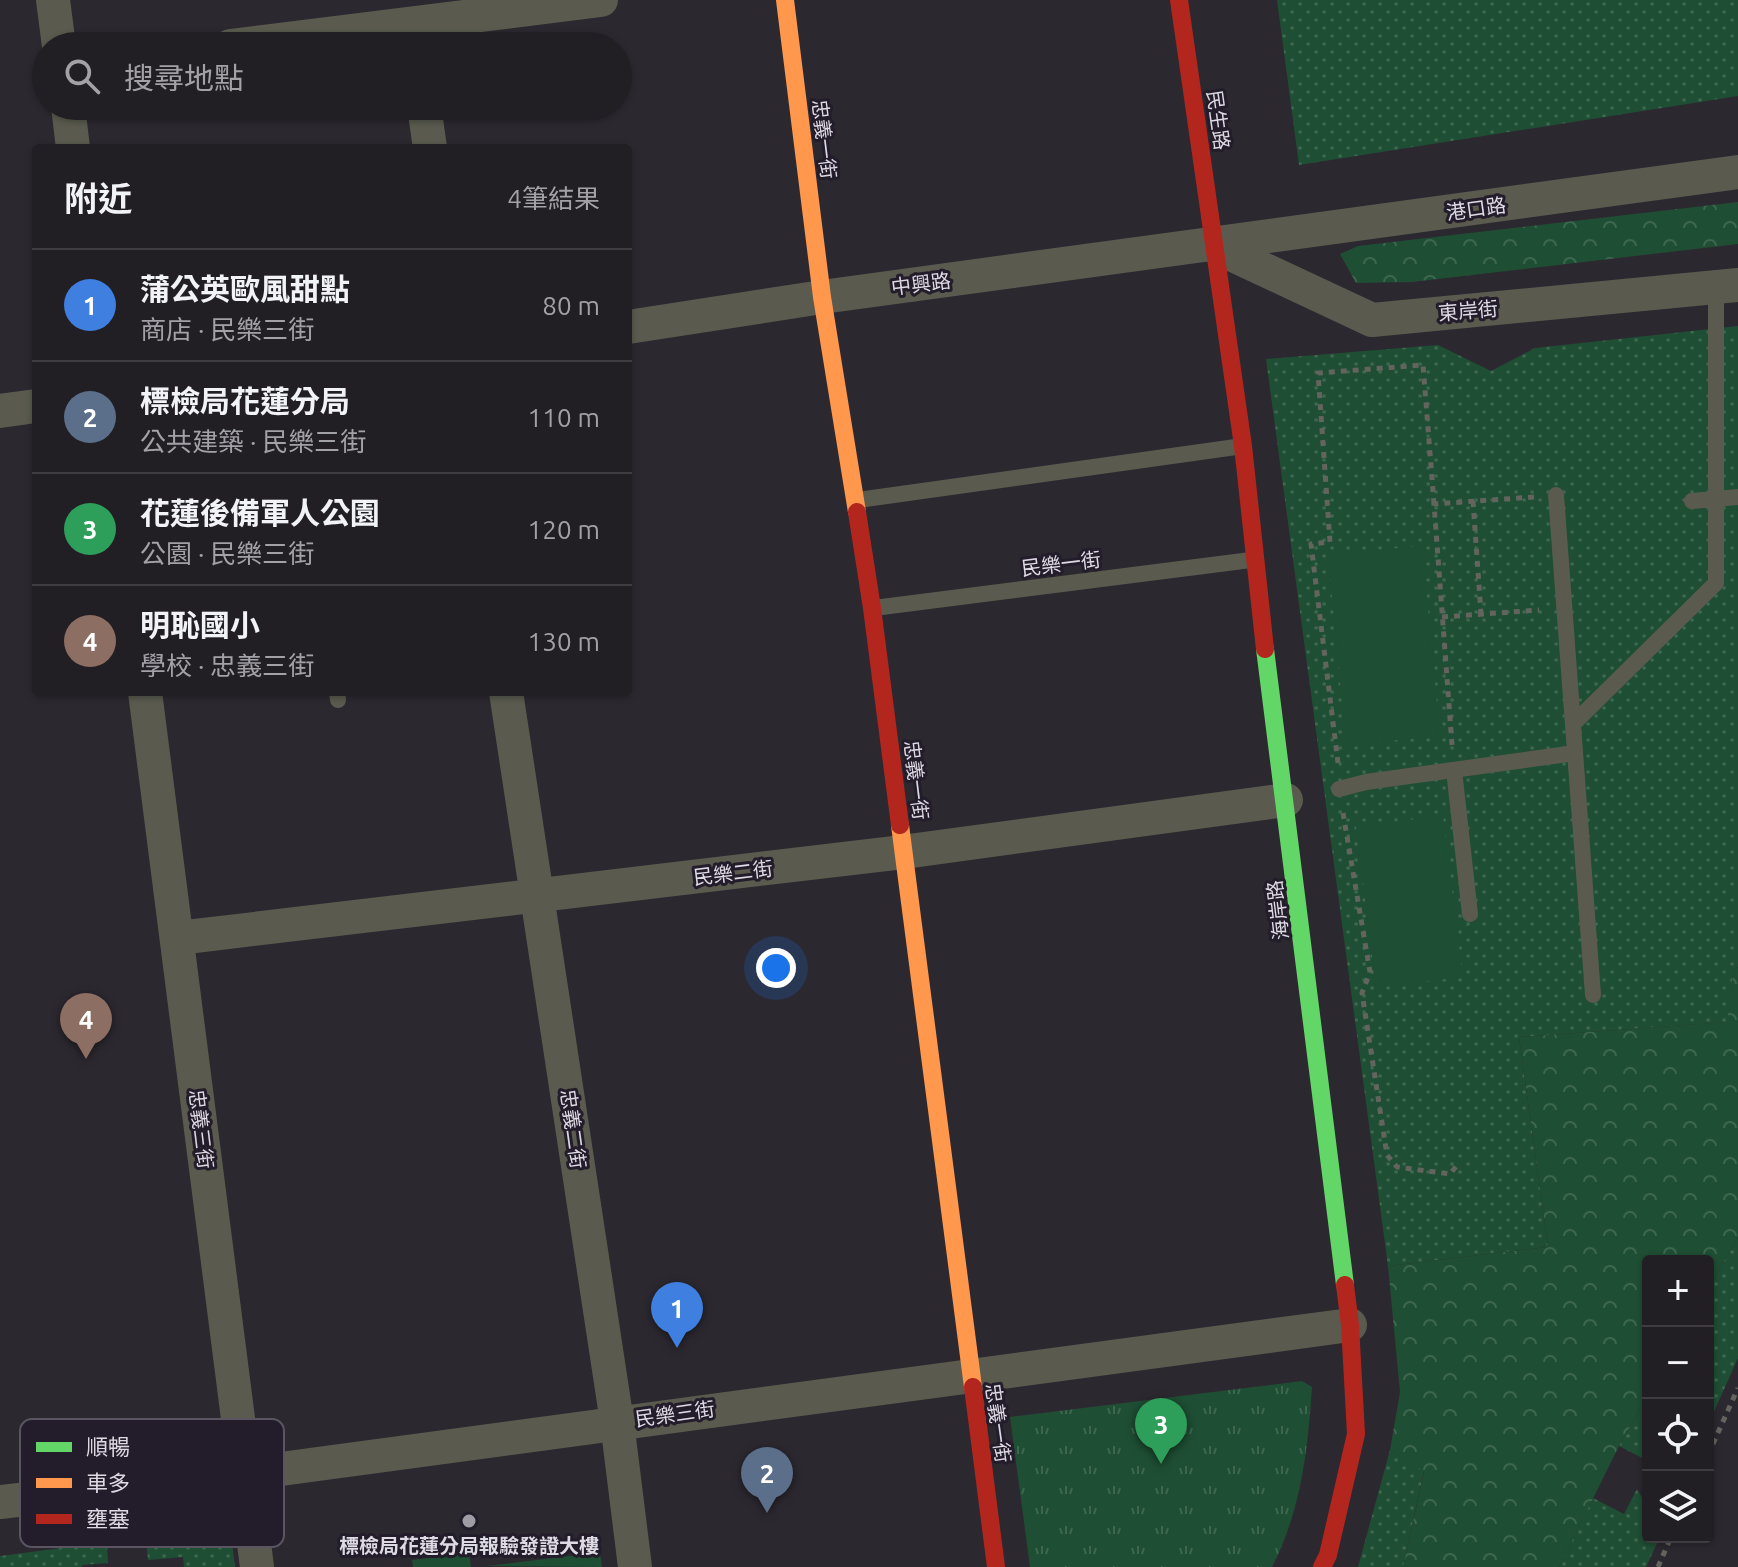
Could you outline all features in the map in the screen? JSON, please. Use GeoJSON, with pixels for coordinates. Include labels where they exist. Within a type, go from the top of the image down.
{"type":"FeatureCollection","features":[{"type":"Feature","properties":{"kind":"street"},"geometry":{"type":"LineString","coordinates":[[53,0],[57,32]]}},
{"type":"Feature","properties":{"kind":"street"},"geometry":{"type":"LineString","coordinates":[[346,32],[601,0]]}},
{"type":"Feature","properties":{"kind":"street","name":"忠義一街"},"geometry":{"type":"LineString","coordinates":[[785,0],[822,297],[872,608],[996,1567]]}},
{"type":"Feature","properties":{"kind":"street","name":"民生路"},"geometry":{"type":"LineString","coordinates":[[1179,0],[1214,246]]}},
{"type":"Feature","properties":{"kind":"street"},"geometry":{"type":"LineString","coordinates":[[70,120],[73,144]]}},
{"type":"Feature","properties":{"kind":"street"},"geometry":{"type":"LineString","coordinates":[[426,120],[429,144]]}},
{"type":"Feature","properties":{"kind":"street","name":"港口路"},"geometry":{"type":"LineString","coordinates":[[1214,246],[1738,172]]}},
{"type":"Feature","properties":{"kind":"street","name":"中興路"},"geometry":{"type":"LineString","coordinates":[[632,326],[822,297],[1214,246]]}},
{"type":"Feature","properties":{"kind":"street","name":"東岸街"},"geometry":{"type":"LineString","coordinates":[[1214,246],[1372,320],[1727,286]]}},
{"type":"Feature","properties":{"kind":"street","name":"海岸路"},"geometry":{"type":"LineString","coordinates":[[1214,246],[1243,446],[1254,560],[1350,1325],[1356,1434],[1328,1555],[1322,1567]]}},
{"type":"Feature","properties":{"kind":"street"},"geometry":{"type":"LineString","coordinates":[[0,411],[32,407]]}},
{"type":"Feature","properties":{"kind":"street","name":"忠義三街"},"geometry":{"type":"LineString","coordinates":[[146,696],[237,1419]]}},
{"type":"Feature","properties":{"kind":"street","name":"忠義二街"},"geometry":{"type":"LineString","coordinates":[[507,696],[617,1422],[635,1567]]}},
{"type":"Feature","properties":{"kind":"street","name":"民樂二街"},"geometry":{"type":"LineString","coordinates":[[178,938],[903,852],[1286,800]]}},
{"type":"Feature","properties":{"kind":"street","name":"民樂三街"},"geometry":{"type":"LineString","coordinates":[[284,1468],[1350,1325]]}},
{"type":"Feature","properties":{"kind":"street","name":"民樂三街"},"geometry":{"type":"LineString","coordinates":[[0,1502],[20,1500]]}},
{"type":"Feature","properties":{"kind":"street","name":"忠義三街"},"geometry":{"type":"LineString","coordinates":[[254,1547],[257,1567]]}},
{"type":"Feature","properties":{"kind":"lane"},"geometry":{"type":"LineString","coordinates":[[1573,724],[1716,583],[1716,499],[1727,286]]}},
{"type":"Feature","properties":{"kind":"lane"},"geometry":{"type":"LineString","coordinates":[[856,501],[1243,446]]}},
{"type":"Feature","properties":{"kind":"lane"},"geometry":{"type":"LineString","coordinates":[[1556,495],[1593,995]]}},
{"type":"Feature","properties":{"kind":"lane"},"geometry":{"type":"LineString","coordinates":[[1692,501],[1738,497]]}},
{"type":"Feature","properties":{"kind":"lane","name":"民樂一街"},"geometry":{"type":"LineString","coordinates":[[872,608],[1254,560]]}},
{"type":"Feature","properties":{"kind":"lane"},"geometry":{"type":"LineString","coordinates":[[1339,789],[1575,753]]}},
{"type":"Feature","properties":{"kind":"lane"},"geometry":{"type":"LineString","coordinates":[[1454,770],[1470,914]]}},
{"type":"Feature","properties":{"kind":"path"},"geometry":{"type":"LineString","coordinates":[[1454,770],[1423,365],[1318,373],[1330,542],[1311,544],[1337,745],[1339,789],[1370,972],[1362,993],[1387,1155],[1397,1167],[1450,1174],[1458,1164]]}},
{"type":"Feature","properties":{"kind":"path"},"geometry":{"type":"LineString","coordinates":[[1434,504],[1556,495]]}},
{"type":"Feature","properties":{"kind":"path"},"geometry":{"type":"LineString","coordinates":[[1473,501],[1481,614]]}},
{"type":"Feature","properties":{"kind":"path"},"geometry":{"type":"LineString","coordinates":[[1442,617],[1564,608]]}},
{"type":"Feature","properties":{"kind":"path"},"geometry":{"type":"LineString","coordinates":[[1714,1442],[1738,1388]]}},
{"type":"Feature","properties":{"kind":"path"},"geometry":{"type":"LineString","coordinates":[[1658,1567],[1668,1543]]}},
{"type":"Feature","properties":{"kind":"green space"},"geometry":{"type":"Polygon","coordinates":[[[1277,0],[1738,0],[1738,96],[1299,165],[1277,0]]]}},
{"type":"Feature","properties":{"kind":"green space"},"geometry":{"type":"Polygon","coordinates":[[[1738,202],[1738,244],[1412,282],[1356,283],[1340,254],[1358,246],[1738,202]]]}},
{"type":"Feature","properties":{"kind":"green space"},"geometry":{"type":"Polygon","coordinates":[[[1738,326],[1738,967],[1733,974],[1728,1022],[1519,1037],[1548,1247],[1388,1266],[1266,359],[1438,345],[1491,371],[1535,348],[1738,326]]]}},
{"type":"Feature","properties":{"kind":"green space"},"geometry":{"type":"Polygon","coordinates":[[[1422,546],[1440,736],[1346,745],[1328,554],[1422,546]]]}},
{"type":"Feature","properties":{"kind":"green space"},"geometry":{"type":"Polygon","coordinates":[[[1443,816],[1463,977],[1376,987],[1356,826],[1443,816]]]}},
{"type":"Feature","properties":{"kind":"green space"},"geometry":{"type":"Polygon","coordinates":[[[1738,967],[1738,1237],[1714,1279],[1714,1255],[1642,1255],[1642,1406],[1559,1567],[1403,1567],[1424,1472],[1390,1450],[1400,1392],[1388,1266],[1548,1247],[1519,1037],[1727,1022],[1733,974],[1738,967]]]}},
{"type":"Feature","properties":{"kind":"green space"},"geometry":{"type":"Polygon","coordinates":[[[1738,1237],[1738,1358],[1714,1412],[1714,1327],[1714,1279],[1738,1237]]]}},
{"type":"Feature","properties":{"kind":"green space"},"geometry":{"type":"Polygon","coordinates":[[[1302,1381],[1312,1387],[1305,1456],[1290,1524],[1272,1567],[1030,1567],[1010,1417],[1302,1381]]]}},
{"type":"Feature","properties":{"kind":"green space"},"geometry":{"type":"Polygon","coordinates":[[[1642,1406],[1642,1458],[1619,1446],[1642,1406]]]}},
{"type":"Feature","properties":{"kind":"green space"},"geometry":{"type":"Polygon","coordinates":[[[1390,1450],[1424,1471],[1403,1567],[1358,1567],[1390,1450]]]}},
{"type":"Feature","properties":{"kind":"green space"},"geometry":{"type":"Polygon","coordinates":[[[1637,1489],[1642,1498],[1642,1543],[1657,1543],[1646,1567],[1559,1567],[1593,1498],[1624,1514],[1637,1489]]]}},
{"type":"Feature","properties":{"kind":"green space"},"geometry":{"type":"Polygon","coordinates":[[[467,1537],[471,1567],[413,1567],[412,1560],[435,1557],[433,1541],[467,1537]]]}},
{"type":"Feature","properties":{"kind":"green space"},"geometry":{"type":"Polygon","coordinates":[[[69,1547],[107,1547],[108,1563],[82,1567],[0,1567],[0,1556],[69,1547]]]}},
{"type":"Feature","properties":{"kind":"green space"},"geometry":{"type":"Polygon","coordinates":[[[147,1547],[232,1547],[235,1567],[184,1567],[183,1557],[148,1560],[147,1547]]]}},
{"type":"Feature","properties":{"kind":"green space"},"geometry":{"type":"Polygon","coordinates":[[[600,1552],[602,1567],[487,1566],[600,1552]]]}},
{"type":"Feature","properties":{"kind":"traffic: fast"},"geometry":{"type":"LineString","coordinates":[[1265,649],[1345,1285]]}},
{"type":"Feature","properties":{"kind":"traffic: slow"},"geometry":{"type":"LineString","coordinates":[[785,0],[822,297],[857,512]]}},
{"type":"Feature","properties":{"kind":"traffic: slow"},"geometry":{"type":"LineString","coordinates":[[900,825],[973,1387]]}},
{"type":"Feature","properties":{"kind":"traffic: jam"},"geometry":{"type":"LineString","coordinates":[[1179,0],[1243,446],[1265,649]]}},
{"type":"Feature","properties":{"kind":"traffic: jam"},"geometry":{"type":"LineString","coordinates":[[857,512],[900,825]]}},
{"type":"Feature","properties":{"kind":"traffic: jam"},"geometry":{"type":"LineString","coordinates":[[1322,1567],[1328,1555],[1356,1434],[1345,1285]]}},
{"type":"Feature","properties":{"kind":"traffic: jam"},"geometry":{"type":"LineString","coordinates":[[973,1387],[996,1567]]}},
{"type":"Feature","properties":{"kind":"place","name":"明恥國小"},"geometry":{"type":"Point","coordinates":[86,1059]}},
{"type":"Feature","properties":{"kind":"place","name":"蒲公英歐風甜點"},"geometry":{"type":"Point","coordinates":[677,1348]}},
{"type":"Feature","properties":{"kind":"place","name":"花蓮後備軍人公園"},"geometry":{"type":"Point","coordinates":[1161,1464]}},
{"type":"Feature","properties":{"kind":"place","name":"標檢局花蓮分局"},"geometry":{"type":"Point","coordinates":[767,1513]}},
{"type":"Feature","properties":{"kind":"place","name":"標檢局花蓮分局報驗發證大樓"},"geometry":{"type":"Point","coordinates":[469,1521]}}]}
